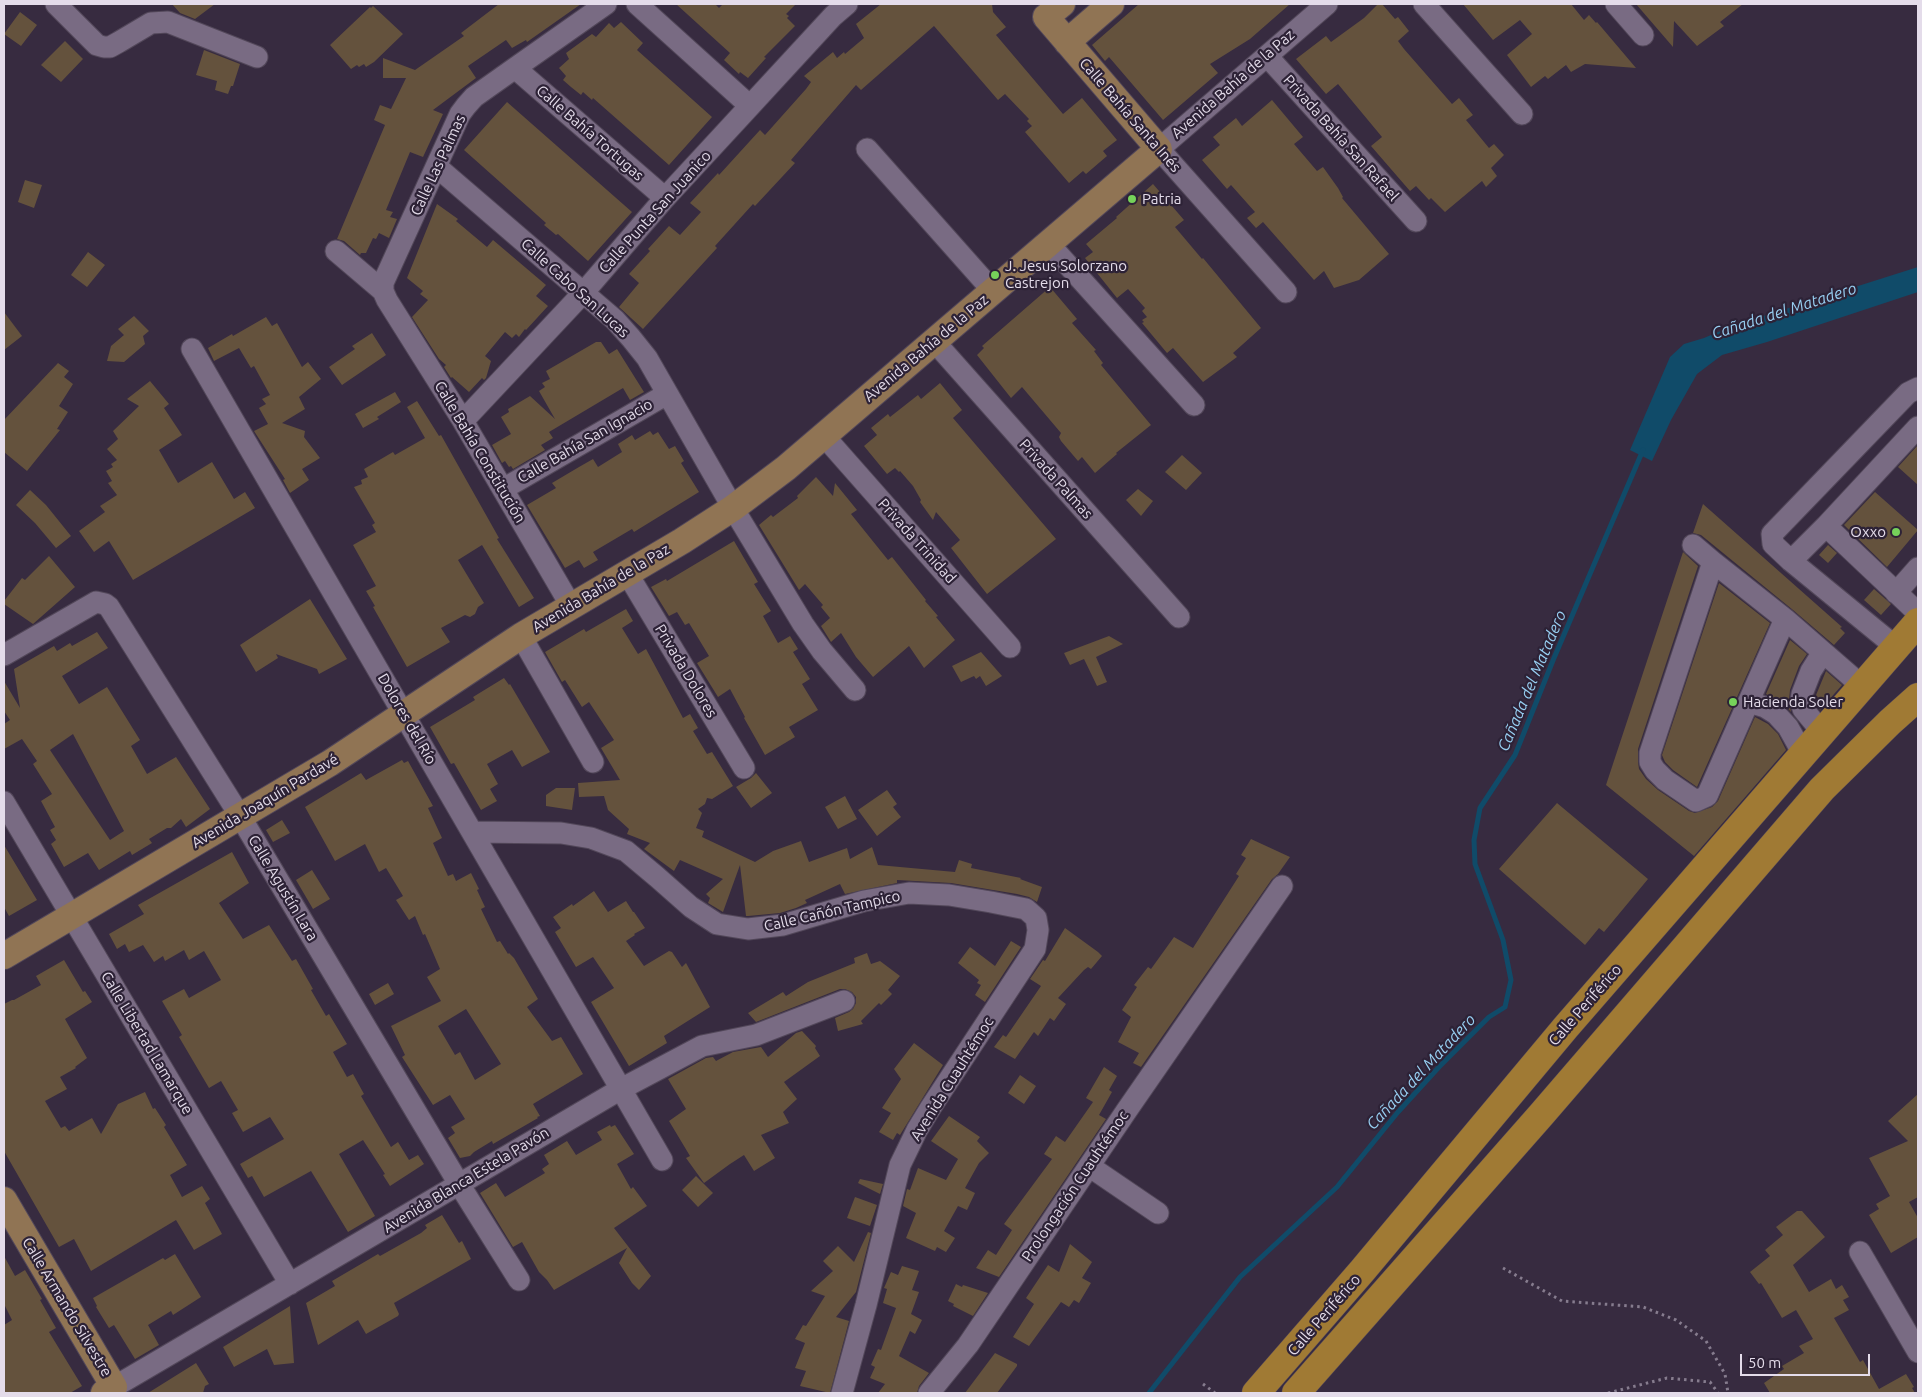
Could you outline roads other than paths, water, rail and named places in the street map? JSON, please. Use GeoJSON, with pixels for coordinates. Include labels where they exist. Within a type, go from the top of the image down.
{"type":"FeatureCollection","features":[{"type":"Feature","properties":{"kind":"highway","name":"Calle Periférico"},"geometry":{"type":"LineString","coordinates":[[1256,1393],[1362,1271],[1566,1027],[1918,622]]}},
{"type":"Feature","properties":{"kind":"highway","name":"Calle Periférico"},"geometry":{"type":"LineString","coordinates":[[1296,1393],[1534,1123],[1816,796],[1890,722],[1918,697]]}},
{"type":"Feature","properties":{"kind":"main road"},"geometry":{"type":"LineString","coordinates":[[1067,42],[1111,4]]}},
{"type":"Feature","properties":{"kind":"main road","name":"Calle Bahía Santa Inés"},"geometry":{"type":"LineString","coordinates":[[1048,8],[1067,42],[1159,148]]}},
{"type":"Feature","properties":{"kind":"main road","name":"Avenida Bahía de la Paz"},"geometry":{"type":"LineString","coordinates":[[521,636],[627,574],[733,508],[786,468],[1159,148]]}},
{"type":"Feature","properties":{"kind":"main road","name":"Avenida Joaquín Pardavé"},"geometry":{"type":"LineString","coordinates":[[4,956],[330,764],[521,636]]}},
{"type":"Feature","properties":{"kind":"main road","name":"Calle Armando Silvestre"},"geometry":{"type":"LineString","coordinates":[[4,1200],[109,1390]]}},
{"type":"Feature","properties":{"kind":"street"},"geometry":{"type":"LineString","coordinates":[[56,4],[97,44],[104,47],[110,47],[151,23],[168,22],[258,57]]}},
{"type":"Feature","properties":{"kind":"street","name":"Calle Las Palmas"},"geometry":{"type":"LineString","coordinates":[[385,296],[383,282],[460,114],[466,106],[474,97],[606,4]]}},
{"type":"Feature","properties":{"kind":"street"},"geometry":{"type":"LineString","coordinates":[[637,4],[750,106]]}},
{"type":"Feature","properties":{"kind":"street","name":"Avenida Bahía de la Paz"},"geometry":{"type":"LineString","coordinates":[[1159,148],[1327,4]]}},
{"type":"Feature","properties":{"kind":"street"},"geometry":{"type":"LineString","coordinates":[[1424,4],[1522,114]]}},
{"type":"Feature","properties":{"kind":"street"},"geometry":{"type":"LineString","coordinates":[[1616,4],[1643,36]]}},
{"type":"Feature","properties":{"kind":"street","name":"Calle Punta San Juanico"},"geometry":{"type":"LineString","coordinates":[[463,421],[584,292],[835,8]]}},
{"type":"Feature","properties":{"kind":"street","name":"Privada Bahía San Rafael"},"geometry":{"type":"LineString","coordinates":[[1266,56],[1416,221]]}},
{"type":"Feature","properties":{"kind":"street","name":"Calle Bahía Tortugas"},"geometry":{"type":"LineString","coordinates":[[515,68],[666,198]]}},
{"type":"Feature","properties":{"kind":"street","name":"Calle Bahía Santa Inés"},"geometry":{"type":"LineString","coordinates":[[1159,148],[1286,292]]}},
{"type":"Feature","properties":{"kind":"street"},"geometry":{"type":"LineString","coordinates":[[867,149],[993,291]]}},
{"type":"Feature","properties":{"kind":"street","name":"Calle Cabo San Lucas"},"geometry":{"type":"LineString","coordinates":[[437,166],[615,320],[647,358],[733,508],[803,624],[855,690]]}},
{"type":"Feature","properties":{"kind":"street"},"geometry":{"type":"LineString","coordinates":[[1049,244],[1194,405]]}},
{"type":"Feature","properties":{"kind":"street","name":"Calle Bahía Constitución"},"geometry":{"type":"LineString","coordinates":[[336,252],[385,296],[463,421],[571,606]]}},
{"type":"Feature","properties":{"kind":"street","name":"Privada Palmas"},"geometry":{"type":"LineString","coordinates":[[934,341],[1179,617]]}},
{"type":"Feature","properties":{"kind":"street","name":"Dolores del Río"},"geometry":{"type":"LineString","coordinates":[[192,349],[662,1160]]}},
{"type":"Feature","properties":{"kind":"street"},"geometry":{"type":"LineString","coordinates":[[1896,647],[1773,544],[1772,534],[1908,393],[1918,388]]}},
{"type":"Feature","properties":{"kind":"street","name":"Calle Bahía San Ignacio"},"geometry":{"type":"LineString","coordinates":[[503,489],[667,394]]}},
{"type":"Feature","properties":{"kind":"street"},"geometry":{"type":"LineString","coordinates":[[1792,561],[1918,426]]}},
{"type":"Feature","properties":{"kind":"street","name":"Privada Trinidad"},"geometry":{"type":"LineString","coordinates":[[824,436],[1010,647]]}},
{"type":"Feature","properties":{"kind":"street"},"geometry":{"type":"LineString","coordinates":[[1826,526],[1918,613]]}},
{"type":"Feature","properties":{"kind":"street"},"geometry":{"type":"LineString","coordinates":[[1694,545],[1785,619],[1862,686]]}},
{"type":"Feature","properties":{"kind":"street"},"geometry":{"type":"LineString","coordinates":[[1713,562],[1650,753],[1650,762],[1655,770],[1665,780],[1696,801],[1707,796],[1785,619]]}},
{"type":"Feature","properties":{"kind":"street"},"geometry":{"type":"LineString","coordinates":[[1896,593],[1918,568]]}},
{"type":"Feature","properties":{"kind":"street","name":"Privada Dolores"},"geometry":{"type":"LineString","coordinates":[[627,574],[744,768]]}},
{"type":"Feature","properties":{"kind":"street","name":"Calle Agustín Lara"},"geometry":{"type":"LineString","coordinates":[[4,655],[96,602],[109,607],[240,816],[459,1184],[519,1280]]}},
{"type":"Feature","properties":{"kind":"street"},"geometry":{"type":"LineString","coordinates":[[521,636],[593,762]]}},
{"type":"Feature","properties":{"kind":"street"},"geometry":{"type":"LineString","coordinates":[[1822,732],[1803,709],[1801,701],[1811,671],[1823,652]]}},
{"type":"Feature","properties":{"kind":"street"},"geometry":{"type":"LineString","coordinates":[[1748,702],[1765,706],[1776,714],[1788,727],[1803,754]]}},
{"type":"Feature","properties":{"kind":"street","name":"Calle Libertad Lamarque"},"geometry":{"type":"LineString","coordinates":[[4,802],[290,1284]]}},
{"type":"Feature","properties":{"kind":"street","name":"Calle Cañón Tampico"},"geometry":{"type":"LineString","coordinates":[[472,832],[561,833],[591,838],[626,851],[691,907],[718,924],[748,929],[783,925],[864,902],[910,893],[949,895],[992,902],[1026,909],[1036,918]]}},
{"type":"Feature","properties":{"kind":"street","name":"Prolongación Cuauhtémoc"},"geometry":{"type":"LineString","coordinates":[[929,1393],[968,1345],[1282,886]]}},
{"type":"Feature","properties":{"kind":"street","name":"Avenida Cuauhtémoc"},"geometry":{"type":"LineString","coordinates":[[842,1393],[866,1305],[900,1165],[931,1106],[1036,949],[1038,930],[1036,918]]}},
{"type":"Feature","properties":{"kind":"street","name":"Avenida Blanca Estela Pavón"},"geometry":{"type":"LineString","coordinates":[[109,1390],[621,1089],[702,1046],[756,1035],[844,1001]]}},
{"type":"Feature","properties":{"kind":"street"},"geometry":{"type":"LineString","coordinates":[[1089,1166],[1158,1213]]}},
{"type":"Feature","properties":{"kind":"street"},"geometry":{"type":"LineString","coordinates":[[1860,1252],[1918,1352]]}},
{"type":"Feature","properties":{"kind":"water"},"geometry":{"type":"Polygon","coordinates":[[[1918,267],[1918,292],[1722,355],[1697,374],[1671,420],[1652,461],[1630,450],[1670,357],[1684,344],[1732,326],[1918,267]]]}},
{"type":"Feature","properties":{"kind":"waterway","name":"Cañada del Matadero"},"geometry":{"type":"LineString","coordinates":[[1149,1393],[1240,1277],[1337,1187],[1398,1112],[1439,1067],[1489,1017],[1505,1007],[1511,980],[1503,940],[1475,864],[1474,840],[1480,808],[1515,755],[1554,658],[1643,450]]}},
{"type":"Feature","properties":{"kind":"place","name":"Patria"},"geometry":{"type":"Point","coordinates":[1132,199]}},
{"type":"Feature","properties":{"kind":"place","name":"J. Jesus Solorzano Castrejon"},"geometry":{"type":"Point","coordinates":[995,275]}},
{"type":"Feature","properties":{"kind":"place","name":"Oxxo"},"geometry":{"type":"Point","coordinates":[1896,532]}},
{"type":"Feature","properties":{"kind":"place","name":"Hacienda Soler"},"geometry":{"type":"Point","coordinates":[1733,702]}}]}
